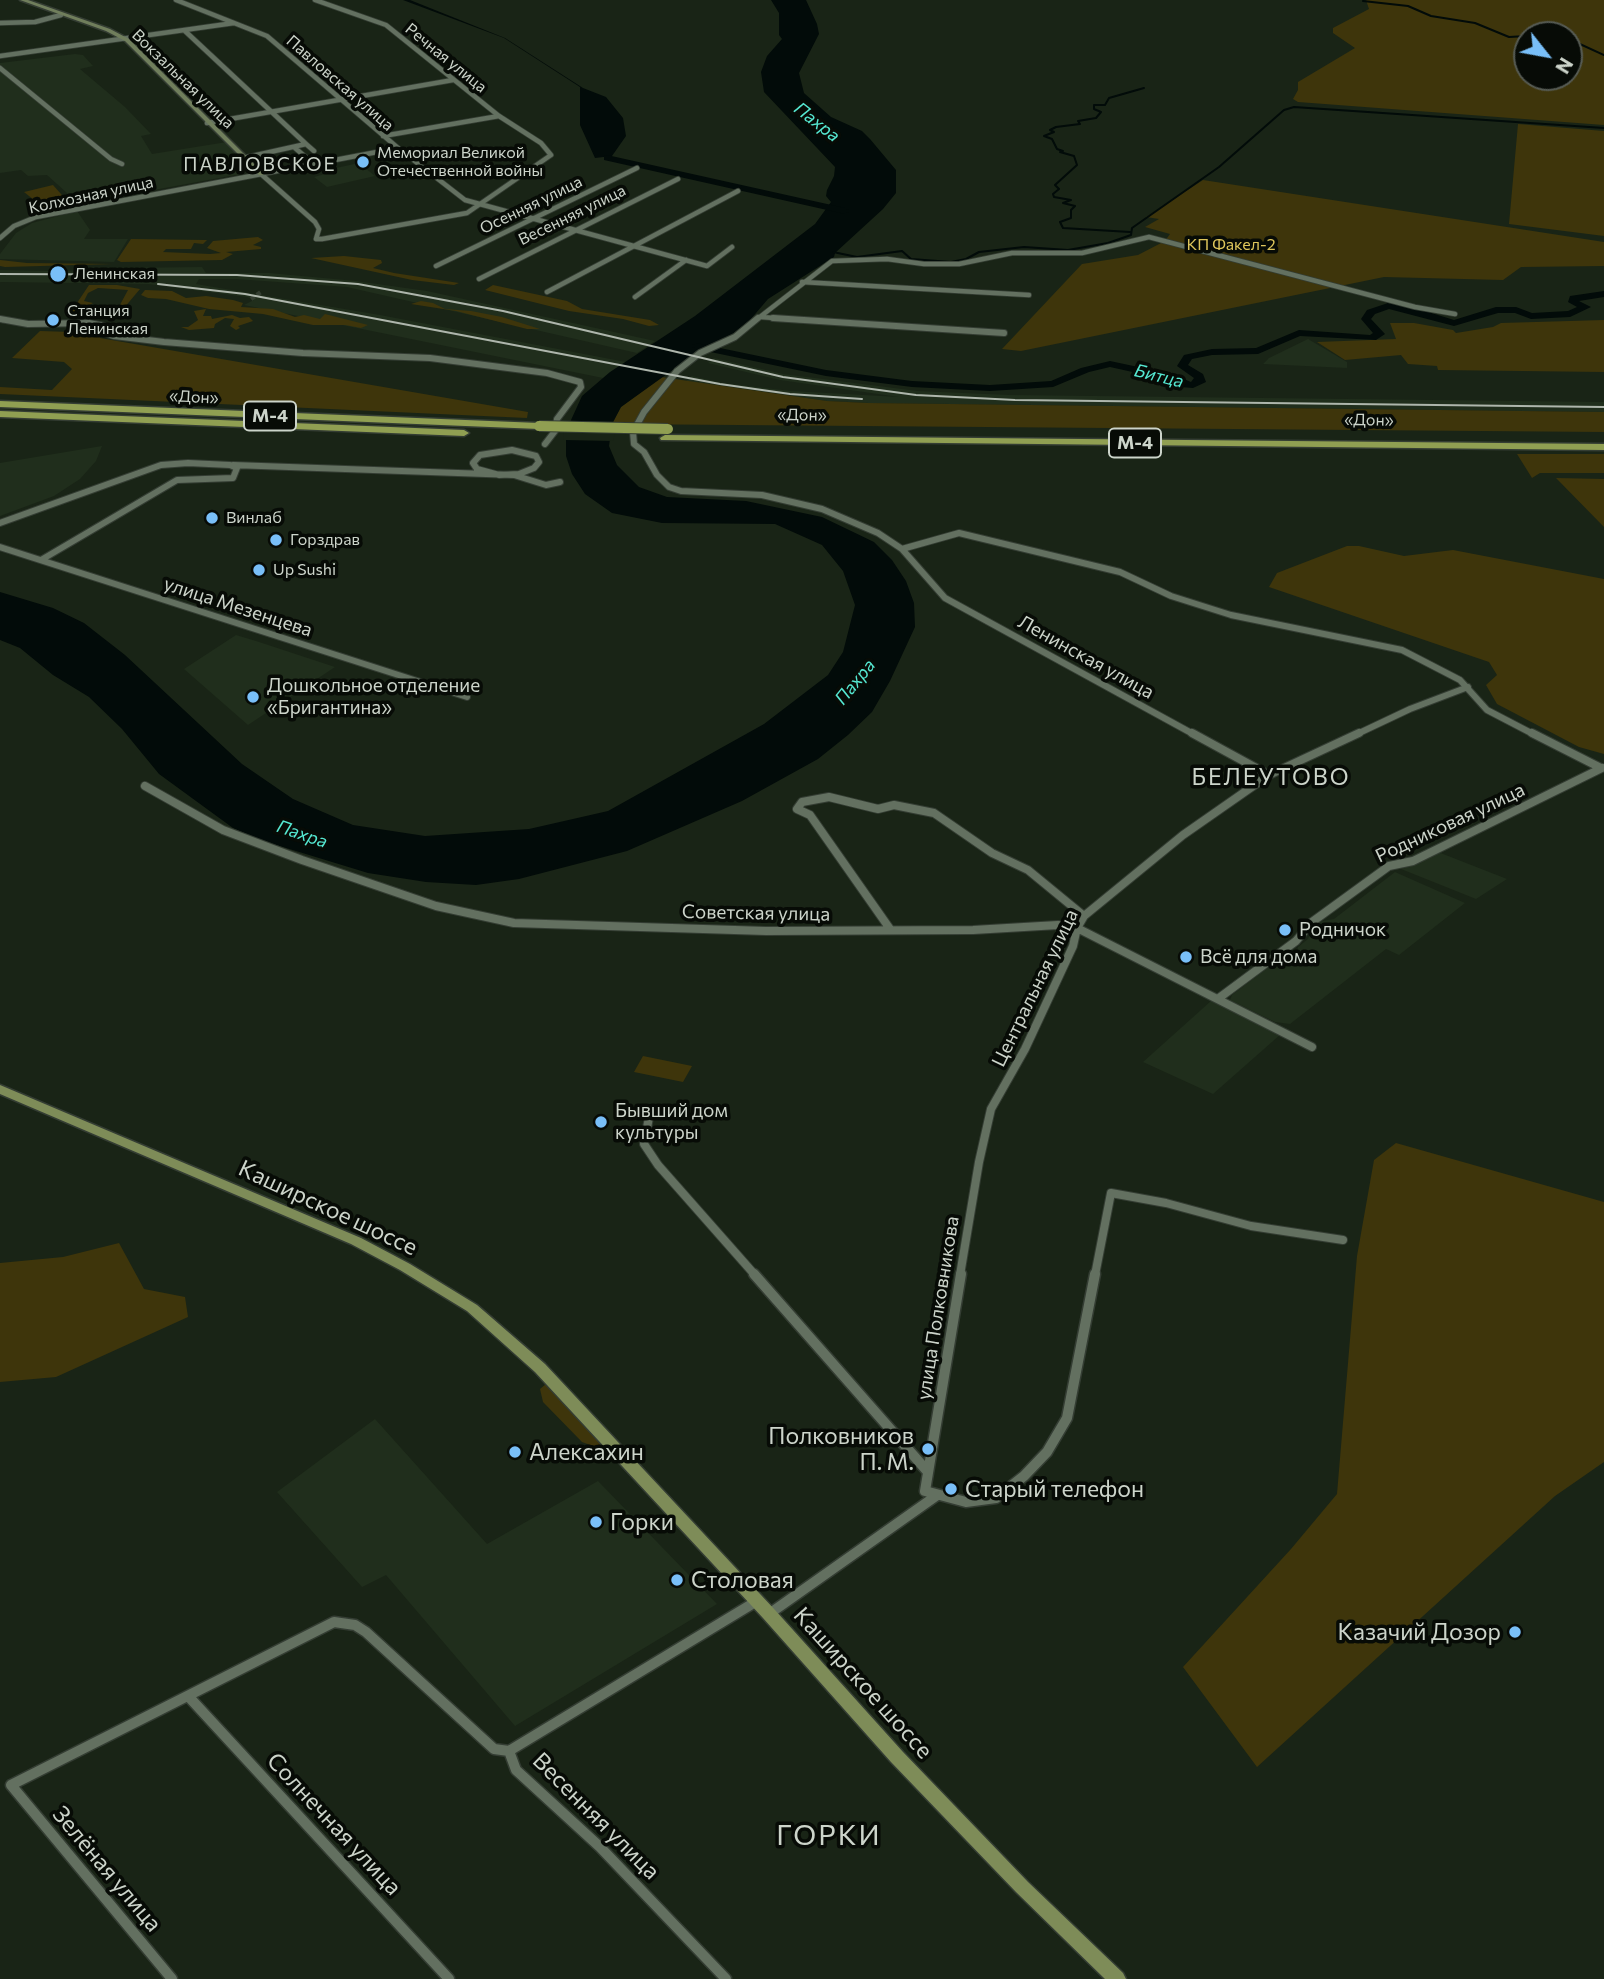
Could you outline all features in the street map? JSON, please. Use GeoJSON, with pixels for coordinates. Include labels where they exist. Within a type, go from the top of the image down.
{"type":"FeatureCollection","features":[{"type":"Feature","properties":{"kind":"highway","name":"«Дон»"},"geometry":{"type":"LineString","coordinates":[[0,404],[540,435]]}},
{"type":"Feature","properties":{"kind":"highway","name":"«Дон»"},"geometry":{"type":"LineString","coordinates":[[0,414],[540,435],[667,433],[1604,438]]}},
{"type":"Feature","properties":{"kind":"highway","name":"«Дон»"},"geometry":{"type":"LineString","coordinates":[[667,433],[1604,447]]}},
{"type":"Feature","properties":{"kind":"main road","name":"Каширское шоссе"},"geometry":{"type":"LineString","coordinates":[[0,1089],[356,1241],[472,1308],[540,1368],[763,1607],[916,1777],[1116,1979]]}},
{"type":"Feature","properties":{"kind":"street","name":"Вокзальная улица"},"geometry":{"type":"LineString","coordinates":[[23,0],[108,30],[127,40],[243,158],[315,222],[318,229],[316,239],[467,213],[477,204]]}},
{"type":"Feature","properties":{"kind":"street","name":"Павловская улица"},"geometry":{"type":"LineString","coordinates":[[176,0],[267,36],[383,136],[465,200],[686,260]]}},
{"type":"Feature","properties":{"kind":"street","name":"Речная улица"},"geometry":{"type":"LineString","coordinates":[[315,0],[378,20],[499,117],[541,143],[551,155],[546,161],[477,204]]}},
{"type":"Feature","properties":{"kind":"street"},"geometry":{"type":"LineString","coordinates":[[0,23],[48,20],[61,15]]}},
{"type":"Feature","properties":{"kind":"street"},"geometry":{"type":"LineString","coordinates":[[0,56],[127,40],[237,22]]}},
{"type":"Feature","properties":{"kind":"street"},"geometry":{"type":"LineString","coordinates":[[185,31],[314,151]]}},
{"type":"Feature","properties":{"kind":"street"},"geometry":{"type":"LineString","coordinates":[[0,68],[111,159],[122,164]]}},
{"type":"Feature","properties":{"kind":"street"},"geometry":{"type":"LineString","coordinates":[[207,123],[453,80]]}},
{"type":"Feature","properties":{"kind":"street"},"geometry":{"type":"LineString","coordinates":[[383,136],[499,117]]}},
{"type":"Feature","properties":{"kind":"street"},"geometry":{"type":"LineString","coordinates":[[243,158],[306,144]]}},
{"type":"Feature","properties":{"kind":"street"},"geometry":{"type":"LineString","coordinates":[[295,148],[314,164]]}},
{"type":"Feature","properties":{"kind":"street","name":"Колхозная улица"},"geometry":{"type":"LineString","coordinates":[[0,238],[14,226],[36,217],[398,148]]}},
{"type":"Feature","properties":{"kind":"street","name":"Осенняя улица"},"geometry":{"type":"LineString","coordinates":[[436,266],[637,168]]}},
{"type":"Feature","properties":{"kind":"street","name":"Весенняя улица"},"geometry":{"type":"LineString","coordinates":[[479,279],[678,179]]}},
{"type":"Feature","properties":{"kind":"street"},"geometry":{"type":"LineString","coordinates":[[547,292],[738,191]]}},
{"type":"Feature","properties":{"kind":"street"},"geometry":{"type":"LineString","coordinates":[[2,228],[14,226]]}},
{"type":"Feature","properties":{"kind":"street"},"geometry":{"type":"LineString","coordinates":[[761,317],[832,261],[842,259],[959,264],[1012,253],[1082,253],[1149,237],[1415,307],[1455,314]]}},
{"type":"Feature","properties":{"kind":"street"},"geometry":{"type":"LineString","coordinates":[[635,297],[686,260],[707,266],[732,247]]}},
{"type":"Feature","properties":{"kind":"street"},"geometry":{"type":"LineString","coordinates":[[802,282],[1029,295]]}},
{"type":"Feature","properties":{"kind":"street"},"geometry":{"type":"LineString","coordinates":[[761,317],[1004,333]]}},
{"type":"Feature","properties":{"kind":"street","name":"Ленинская улица"},"geometry":{"type":"LineString","coordinates":[[761,317],[736,337],[700,353],[677,371],[644,412],[633,432],[634,444],[644,452],[657,475],[669,487],[691,493],[762,495],[822,509],[878,533],[902,549],[945,598],[1269,775]]}},
{"type":"Feature","properties":{"kind":"street"},"geometry":{"type":"LineString","coordinates":[[0,319],[28,324],[89,323],[104,326],[108,329],[107,334],[114,336],[179,343],[303,353],[430,358],[547,373],[580,382],[581,387],[557,419],[555,431],[540,435]]}},
{"type":"Feature","properties":{"kind":"street"},"geometry":{"type":"LineString","coordinates":[[0,523],[161,465],[499,475],[519,474],[534,468],[539,462],[536,456],[512,450],[480,455],[473,464],[449,473]]}},
{"type":"Feature","properties":{"kind":"street"},"geometry":{"type":"LineString","coordinates":[[473,464],[477,469],[536,480],[546,485],[561,482]]}},
{"type":"Feature","properties":{"kind":"street"},"geometry":{"type":"LineString","coordinates":[[41,560],[179,479],[233,478],[237,468],[230,465]]}},
{"type":"Feature","properties":{"kind":"street"},"geometry":{"type":"LineString","coordinates":[[534,468],[536,480]]}},
{"type":"Feature","properties":{"kind":"street"},"geometry":{"type":"LineString","coordinates":[[902,549],[959,533],[1120,572],[1171,596],[1231,615],[1402,650],[1439,668],[1468,687],[1487,710],[1602,768]]}},
{"type":"Feature","properties":{"kind":"street","name":"улица Мезенцева"},"geometry":{"type":"LineString","coordinates":[[0,547],[467,696]]}},
{"type":"Feature","properties":{"kind":"street","name":"Центральная улица"},"geometry":{"type":"LineString","coordinates":[[984,1139],[991,1109],[1030,1038],[1084,916],[1184,835],[1269,775],[1410,709],[1468,687]]}},
{"type":"Feature","properties":{"kind":"street","name":"Родниковая улица"},"geometry":{"type":"LineString","coordinates":[[1219,998],[1296,941],[1312,922],[1389,866],[1413,861],[1602,768]]}},
{"type":"Feature","properties":{"kind":"street","name":"Советская улица"},"geometry":{"type":"LineString","coordinates":[[145,786],[223,831],[436,906],[514,923],[766,931],[973,930],[1058,925],[1077,928]]}},
{"type":"Feature","properties":{"kind":"street"},"geometry":{"type":"LineString","coordinates":[[890,929],[810,816],[797,809],[802,802],[829,797],[878,809],[894,805],[934,813],[992,853],[1028,870],[1084,916]]}},
{"type":"Feature","properties":{"kind":"street"},"geometry":{"type":"LineString","coordinates":[[1077,928],[1312,1046]]}},
{"type":"Feature","properties":{"kind":"street"},"geometry":{"type":"LineString","coordinates":[[650,1112],[644,1144],[659,1165],[928,1472]]}},
{"type":"Feature","properties":{"kind":"street","name":"улица Полковникова"},"geometry":{"type":"LineString","coordinates":[[936,1496],[925,1491],[984,1139]]}},
{"type":"Feature","properties":{"kind":"street"},"geometry":{"type":"LineString","coordinates":[[509,1751],[763,1607],[936,1496],[965,1502],[996,1499],[1024,1476],[1048,1452],[1067,1418],[1111,1193],[1166,1203],[1251,1226],[1343,1240]]}},
{"type":"Feature","properties":{"kind":"street","name":"Весенняя улица"},"geometry":{"type":"LineString","coordinates":[[189,1697],[334,1622],[355,1625],[494,1749],[509,1751],[516,1770],[600,1847],[726,1979]]}},
{"type":"Feature","properties":{"kind":"street","name":"Зелёная улица"},"geometry":{"type":"LineString","coordinates":[[172,1979],[11,1785],[189,1697]]}},
{"type":"Feature","properties":{"kind":"street","name":"Солнечная улица"},"geometry":{"type":"LineString","coordinates":[[189,1697],[449,1979]]}},
{"type":"Feature","properties":{"kind":"shaded area"},"geometry":{"type":"Polygon","coordinates":[[[83,55],[93,66],[80,69],[125,107],[151,134],[141,136],[152,154],[227,142],[248,166],[241,174],[61,207],[59,205],[70,203],[66,198],[67,193],[47,175],[28,176],[21,170],[0,173],[0,63],[83,55]]]}},
{"type":"Feature","properties":{"kind":"shaded area"},"geometry":{"type":"Polygon","coordinates":[[[359,163],[375,176],[327,187],[314,177],[325,174],[322,171],[359,163]]]}},
{"type":"Feature","properties":{"kind":"shaded area"},"geometry":{"type":"Polygon","coordinates":[[[77,211],[90,230],[84,239],[128,239],[114,262],[0,259],[0,254],[16,233],[32,223],[77,211]]]}},
{"type":"Feature","properties":{"kind":"shaded area"},"geometry":{"type":"Polygon","coordinates":[[[202,267],[206,273],[269,273],[427,291],[655,341],[637,353],[347,287],[236,279],[199,279],[196,284],[380,315],[626,362],[603,378],[244,305],[254,300],[247,297],[148,284],[0,282],[0,270],[103,272],[122,268],[202,267]]]}},
{"type":"Feature","properties":{"kind":"shaded area"},"geometry":{"type":"Polygon","coordinates":[[[1308,339],[1347,362],[1347,368],[1263,364],[1269,358],[1308,339]]]}},
{"type":"Feature","properties":{"kind":"shaded area"},"geometry":{"type":"Polygon","coordinates":[[[714,358],[783,374],[918,391],[1009,395],[1604,402],[1604,412],[868,403],[827,401],[686,381],[692,376],[722,383],[791,391],[899,397],[780,380],[708,363],[714,358]]]}},
{"type":"Feature","properties":{"kind":"shaded area"},"geometry":{"type":"Polygon","coordinates":[[[102,446],[96,461],[80,479],[54,496],[0,516],[0,463],[102,446]]]}},
{"type":"Feature","properties":{"kind":"shaded area","name":"Дошкольное отделение «Бригантина»"},"geometry":{"type":"Polygon","coordinates":[[[236,635],[335,667],[248,725],[184,669],[236,635]]]}},
{"type":"Feature","properties":{"kind":"shaded area"},"geometry":{"type":"Polygon","coordinates":[[[1438,852],[1507,879],[1476,899],[1401,869],[1438,852]]]}},
{"type":"Feature","properties":{"kind":"shaded area"},"geometry":{"type":"Polygon","coordinates":[[[1395,872],[1465,903],[1399,955],[1386,949],[1290,1024],[1275,1022],[1230,1000],[1232,995],[1279,959],[1296,956],[1298,947],[1308,939],[1315,922],[1334,919],[1395,872]]]}},
{"type":"Feature","properties":{"kind":"shaded area"},"geometry":{"type":"Polygon","coordinates":[[[1211,1001],[1281,1034],[1213,1094],[1143,1062],[1211,1001]]]}},
{"type":"Feature","properties":{"kind":"shaded area"},"geometry":{"type":"Polygon","coordinates":[[[375,1419],[487,1544],[598,1481],[717,1604],[515,1726],[386,1575],[362,1587],[277,1492],[375,1419]]]}},
{"type":"Feature","properties":{"kind":"green space"},"geometry":{"type":"Polygon","coordinates":[[[1366,0],[1604,0],[1604,125],[1298,102],[1293,99],[1298,90],[1298,82],[1355,48],[1333,33],[1333,28],[1369,9],[1366,0]]]}},
{"type":"Feature","properties":{"kind":"green space"},"geometry":{"type":"Polygon","coordinates":[[[1518,124],[1604,131],[1604,236],[1509,224],[1518,124]]]}},
{"type":"Feature","properties":{"kind":"green space","name":"КП Факел-2"},"geometry":{"type":"Polygon","coordinates":[[[1203,180],[1604,242],[1604,266],[1521,267],[1503,280],[1384,277],[1021,351],[1002,349],[1082,264],[1138,255],[1165,241],[1170,234],[1145,227],[1159,219],[1146,217],[1203,180]]]}},
{"type":"Feature","properties":{"kind":"green space"},"geometry":{"type":"Polygon","coordinates":[[[53,185],[69,203],[44,208],[24,192],[53,185]]]}},
{"type":"Feature","properties":{"kind":"green space"},"geometry":{"type":"Polygon","coordinates":[[[258,237],[263,240],[253,245],[261,249],[226,252],[233,254],[222,260],[117,260],[131,239],[207,240],[203,244],[194,243],[191,249],[166,249],[163,252],[210,254],[221,253],[207,248],[213,241],[258,237]]]}},
{"type":"Feature","properties":{"kind":"green space"},"geometry":{"type":"Polygon","coordinates":[[[344,256],[381,260],[382,263],[373,268],[394,273],[459,283],[454,285],[412,280],[311,258],[344,256]]]}},
{"type":"Feature","properties":{"kind":"green space"},"geometry":{"type":"Polygon","coordinates":[[[0,260],[113,264],[5,267],[0,266],[0,260]]]}},
{"type":"Feature","properties":{"kind":"green space"},"geometry":{"type":"Polygon","coordinates":[[[89,285],[117,285],[140,289],[119,314],[115,314],[128,290],[98,288],[88,293],[84,301],[93,303],[73,315],[66,315],[81,304],[77,303],[89,285]]]}},
{"type":"Feature","properties":{"kind":"green space"},"geometry":{"type":"Polygon","coordinates":[[[493,285],[567,301],[582,309],[650,320],[659,325],[649,326],[569,311],[485,290],[493,285]]]}},
{"type":"Feature","properties":{"kind":"green space"},"geometry":{"type":"Polygon","coordinates":[[[145,290],[172,291],[186,298],[206,296],[233,300],[243,303],[241,307],[273,309],[295,317],[304,315],[320,319],[325,314],[368,325],[361,328],[313,325],[263,314],[209,309],[166,299],[148,298],[141,295],[145,290]]]}},
{"type":"Feature","properties":{"kind":"green space"},"geometry":{"type":"Polygon","coordinates":[[[421,301],[445,309],[502,317],[540,329],[527,329],[456,311],[411,304],[421,301]]]}},
{"type":"Feature","properties":{"kind":"green space"},"geometry":{"type":"Polygon","coordinates":[[[206,309],[203,316],[211,316],[212,319],[232,315],[249,317],[253,321],[238,326],[240,328],[236,330],[230,326],[234,319],[225,318],[215,324],[214,328],[189,330],[181,327],[188,327],[198,320],[194,311],[206,309]]]}},
{"type":"Feature","properties":{"kind":"green space"},"geometry":{"type":"Polygon","coordinates":[[[1604,320],[1604,372],[1438,370],[1437,366],[1408,364],[1401,355],[1345,360],[1317,342],[1396,339],[1390,323],[1414,323],[1453,330],[1456,333],[1493,327],[1501,323],[1604,320]]]}},
{"type":"Feature","properties":{"kind":"green space"},"geometry":{"type":"Polygon","coordinates":[[[40,331],[102,333],[100,338],[528,412],[527,418],[0,394],[0,387],[52,390],[72,369],[64,362],[12,358],[40,331]]]}},
{"type":"Feature","properties":{"kind":"green space"},"geometry":{"type":"Polygon","coordinates":[[[661,377],[827,401],[868,403],[1604,412],[1604,432],[612,424],[621,407],[661,377]]]}},
{"type":"Feature","properties":{"kind":"green space"},"geometry":{"type":"Polygon","coordinates":[[[1517,454],[1604,454],[1604,473],[1540,473],[1532,478],[1517,454]]]}},
{"type":"Feature","properties":{"kind":"green space"},"geometry":{"type":"Polygon","coordinates":[[[1556,478],[1604,479],[1604,527],[1556,478]]]}},
{"type":"Feature","properties":{"kind":"green space"},"geometry":{"type":"Polygon","coordinates":[[[1347,546],[1404,556],[1453,550],[1604,579],[1604,754],[1579,747],[1497,704],[1486,685],[1497,675],[1489,662],[1269,587],[1277,573],[1347,546]]]}},
{"type":"Feature","properties":{"kind":"green space"},"geometry":{"type":"Polygon","coordinates":[[[643,1056],[692,1066],[683,1082],[634,1072],[643,1056]]]}},
{"type":"Feature","properties":{"kind":"green space"},"geometry":{"type":"Polygon","coordinates":[[[1396,1143],[1604,1202],[1604,1462],[1555,1496],[1257,1767],[1183,1667],[1291,1549],[1337,1494],[1357,1256],[1374,1160],[1396,1143]]]}},
{"type":"Feature","properties":{"kind":"green space"},"geometry":{"type":"Polygon","coordinates":[[[119,1243],[144,1289],[185,1297],[188,1317],[56,1377],[0,1382],[0,1263],[63,1257],[119,1243]]]}},
{"type":"Feature","properties":{"kind":"green space"},"geometry":{"type":"Polygon","coordinates":[[[546,1384],[604,1446],[598,1448],[582,1442],[543,1402],[540,1389],[546,1384]]]}},
{"type":"Feature","properties":{"kind":"water"},"geometry":{"type":"Polygon","coordinates":[[[403,0],[410,0],[505,38],[583,88],[606,97],[623,118],[626,136],[612,156],[595,158],[580,125],[580,87],[504,38],[403,0]]]}},
{"type":"Feature","properties":{"kind":"water","name":"Пахра"},"geometry":{"type":"Polygon","coordinates":[[[771,0],[806,0],[819,34],[799,73],[804,93],[831,117],[862,131],[870,139],[896,170],[896,193],[834,257],[768,299],[750,320],[726,339],[695,354],[621,407],[612,424],[609,446],[617,465],[639,487],[667,497],[746,501],[822,517],[874,542],[892,560],[906,581],[914,603],[915,627],[872,712],[848,735],[818,759],[742,801],[627,851],[519,879],[476,885],[426,882],[368,873],[260,840],[233,828],[159,774],[122,729],[89,697],[53,675],[20,648],[0,640],[0,592],[53,608],[84,623],[125,655],[242,764],[293,799],[353,825],[425,836],[529,829],[608,811],[764,724],[828,675],[843,652],[855,605],[843,571],[822,545],[775,524],[662,523],[612,513],[585,494],[572,474],[566,456],[566,431],[582,396],[610,372],[695,316],[815,224],[831,202],[826,196],[835,167],[764,92],[761,72],[767,56],[782,39],[779,35],[779,13],[771,0]]]}},
{"type":"Feature","properties":{"kind":"pier"},"geometry":{"type":"Polygon","coordinates":[[[566,421],[617,422],[613,441],[564,440],[566,421]]]}},
{"type":"Feature","properties":{"kind":"waterway"},"geometry":{"type":"LineString","coordinates":[[1363,1],[1408,6],[1431,16],[1475,23],[1513,37]]}},
{"type":"Feature","properties":{"kind":"waterway"},"geometry":{"type":"LineString","coordinates":[[1583,45],[1604,55]]}},
{"type":"Feature","properties":{"kind":"waterway"},"geometry":{"type":"LineString","coordinates":[[1130,232],[1063,228],[1060,222],[1071,218],[1071,210],[1075,206],[1063,203],[1071,200],[1054,197],[1053,194],[1059,189],[1055,185],[1077,165],[1074,156],[1060,152],[1063,151],[1057,149],[1052,139],[1044,136],[1054,132],[1050,130],[1056,127],[1080,124],[1078,121],[1096,118],[1101,112],[1094,109],[1094,105],[1105,105],[1109,98],[1144,88]]}},
{"type":"Feature","properties":{"kind":"waterway"},"geometry":{"type":"LineString","coordinates":[[833,252],[857,257],[902,251],[911,259],[951,262],[966,259],[979,252],[1024,247],[1068,250],[1108,243],[1131,235],[1132,228],[1219,167],[1284,110],[1294,107],[1604,128]]}},
{"type":"Feature","properties":{"kind":"waterway"},"geometry":{"type":"LineString","coordinates":[[607,158],[845,211]]}},
{"type":"Feature","properties":{"kind":"waterway","name":"Битца"},"geometry":{"type":"LineString","coordinates":[[696,346],[826,373],[912,384],[990,388],[1053,384],[1085,370],[1110,364],[1167,376],[1184,385],[1193,385],[1200,382],[1199,376],[1182,366],[1188,357],[1212,352],[1258,351],[1299,333],[1372,338],[1380,334],[1366,319],[1371,312],[1388,306],[1454,323],[1496,310],[1516,310],[1531,316],[1570,314],[1586,307],[1573,302],[1574,298],[1604,294]]}},
{"type":"Feature","properties":{"kind":"tunnel"},"geometry":{"type":"LineString","coordinates":[[251,299],[261,292]]}},
{"type":"Feature","properties":{"kind":"railway"},"geometry":{"type":"LineString","coordinates":[[0,274],[237,275],[358,284],[503,311],[783,377],[916,395],[1015,400],[1604,407]]}},
{"type":"Feature","properties":{"kind":"railway"},"geometry":{"type":"LineString","coordinates":[[158,284],[245,294],[720,384],[790,394],[862,399]]}},
{"type":"Feature","properties":{"kind":"place","name":"Мемориал Великой Отечественной войны"},"geometry":{"type":"Point","coordinates":[363,162]}},
{"type":"Feature","properties":{"kind":"place","name":"Ленинская"},"geometry":{"type":"Point","coordinates":[58,274]}},
{"type":"Feature","properties":{"kind":"place","name":"Станция Ленинская"},"geometry":{"type":"Point","coordinates":[53,320]}},
{"type":"Feature","properties":{"kind":"place","name":"Винлаб"},"geometry":{"type":"Point","coordinates":[212,518]}},
{"type":"Feature","properties":{"kind":"place","name":"Горздрав"},"geometry":{"type":"Point","coordinates":[276,540]}},
{"type":"Feature","properties":{"kind":"place","name":"Up Sushi"},"geometry":{"type":"Point","coordinates":[259,570]}},
{"type":"Feature","properties":{"kind":"place","name":"Дошкольное отделение «Бригантина»"},"geometry":{"type":"Point","coordinates":[253,697]}},
{"type":"Feature","properties":{"kind":"place","name":"Родничок"},"geometry":{"type":"Point","coordinates":[1285,930]}},
{"type":"Feature","properties":{"kind":"place","name":"Всё для дома"},"geometry":{"type":"Point","coordinates":[1186,957]}},
{"type":"Feature","properties":{"kind":"place","name":"Бывший дом культуры"},"geometry":{"type":"Point","coordinates":[601,1122]}},
{"type":"Feature","properties":{"kind":"place","name":"Полковников П. М."},"geometry":{"type":"Point","coordinates":[928,1449]}},
{"type":"Feature","properties":{"kind":"place","name":"Алексахин"},"geometry":{"type":"Point","coordinates":[515,1452]}},
{"type":"Feature","properties":{"kind":"place","name":"Старый телефон"},"geometry":{"type":"Point","coordinates":[951,1489]}},
{"type":"Feature","properties":{"kind":"place","name":"Горки"},"geometry":{"type":"Point","coordinates":[596,1522]}},
{"type":"Feature","properties":{"kind":"place","name":"Столовая"},"geometry":{"type":"Point","coordinates":[677,1580]}},
{"type":"Feature","properties":{"kind":"place","name":"Казачий Дозор"},"geometry":{"type":"Point","coordinates":[1515,1632]}},
{"type":"Feature","properties":{"kind":"district","name":"ПАВЛОВСКОЕ"},"geometry":{"type":"Point","coordinates":[260,165]}},
{"type":"Feature","properties":{"kind":"district","name":"БЕЛЕУТОВО"},"geometry":{"type":"Point","coordinates":[1271,777]}},
{"type":"Feature","properties":{"kind":"district","name":"ГОРКИ"},"geometry":{"type":"Point","coordinates":[829,1836]}}]}
